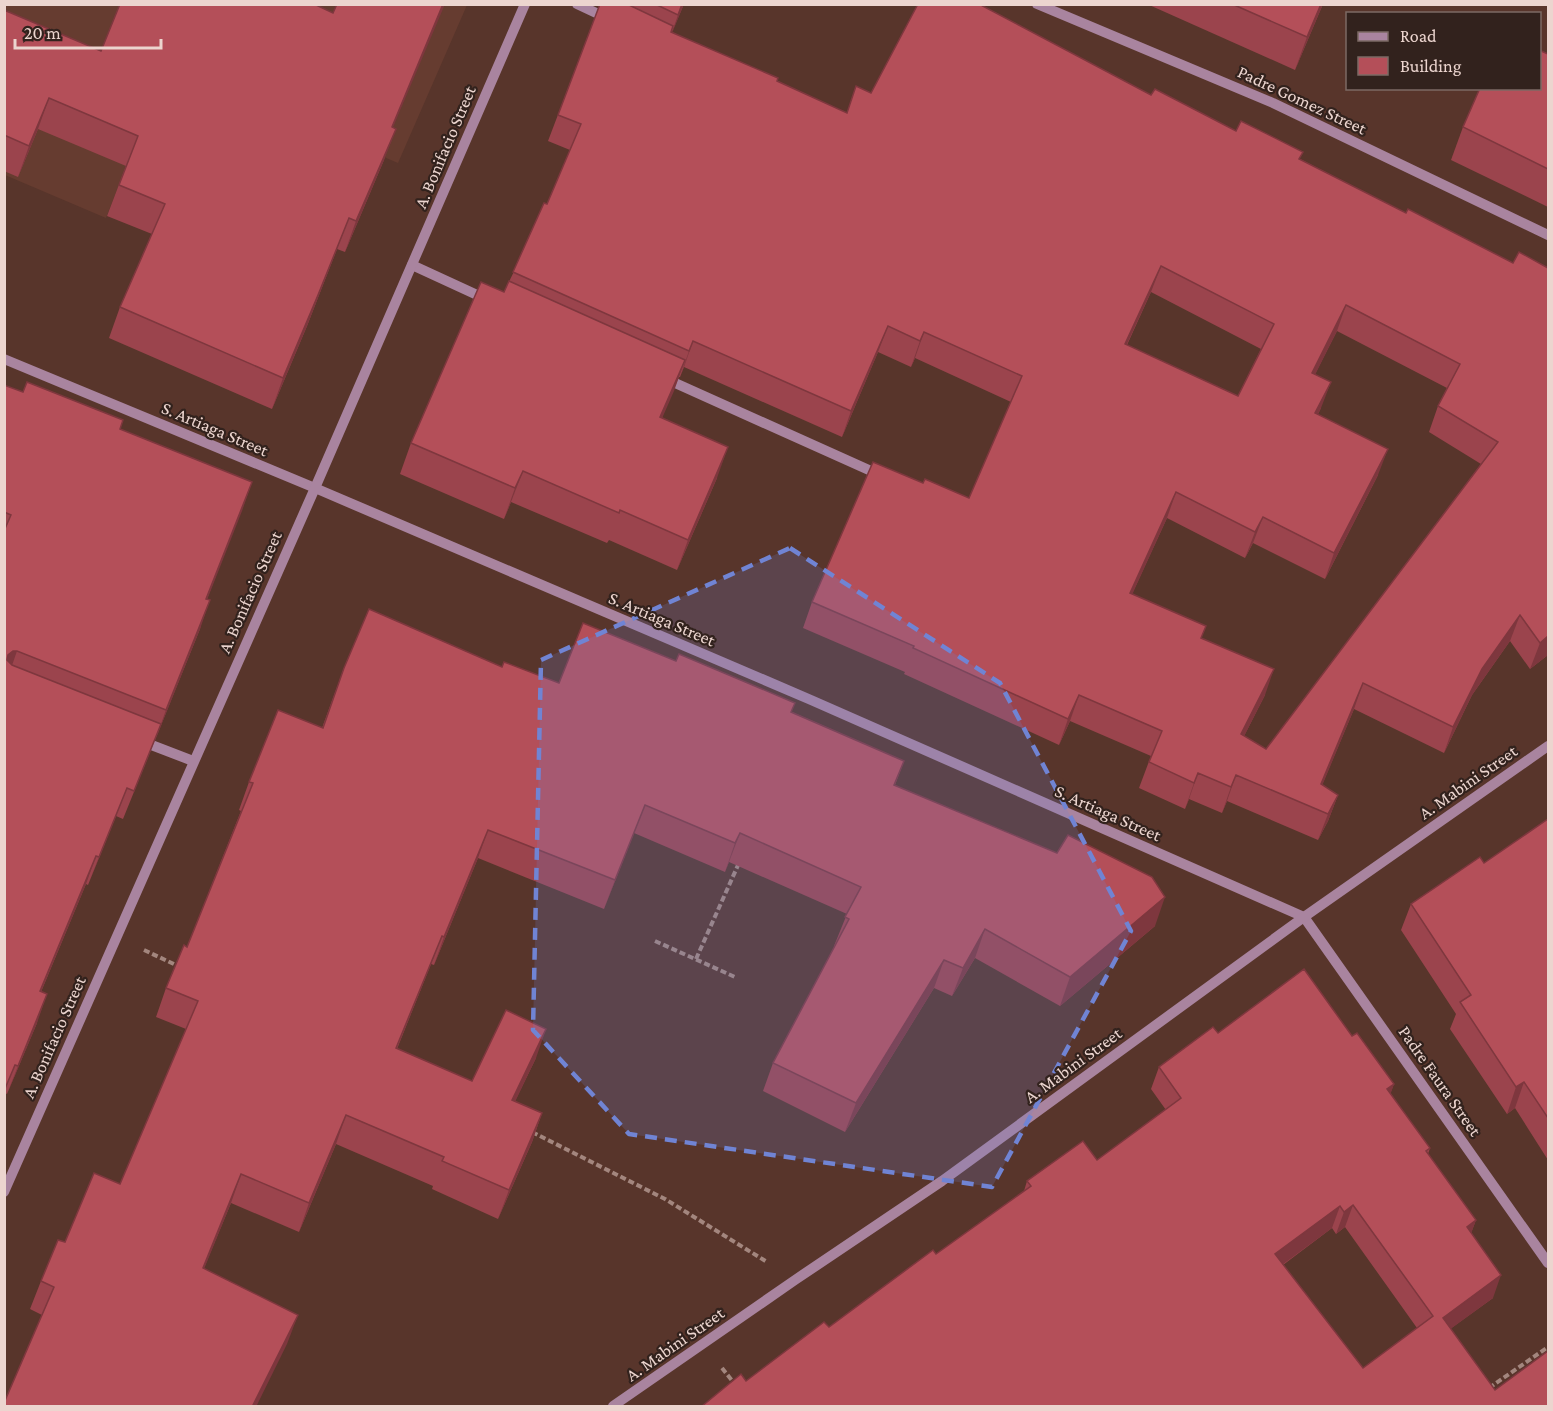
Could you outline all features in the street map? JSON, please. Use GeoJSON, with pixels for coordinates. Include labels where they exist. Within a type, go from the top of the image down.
{"type":"FeatureCollection","features":[{"type":"Feature","properties":{"kind":"street","name":"A. Bonifacio Street"},"geometry":{"type":"LineString","coordinates":[[4,1192],[315,488],[525,4]]}},
{"type":"Feature","properties":{"kind":"street"},"geometry":{"type":"LineString","coordinates":[[577,4],[617,23]]}},
{"type":"Feature","properties":{"kind":"street","name":"Padre Gomez Street"},"geometry":{"type":"LineString","coordinates":[[1037,4],[1273,103],[1548,235]]}},
{"type":"Feature","properties":{"kind":"street"},"geometry":{"type":"LineString","coordinates":[[412,265],[499,304]]}},
{"type":"Feature","properties":{"kind":"street","name":"S. Artiaga Street"},"geometry":{"type":"LineString","coordinates":[[4,359],[315,488],[811,700],[1304,917]]}},
{"type":"Feature","properties":{"kind":"street"},"geometry":{"type":"LineString","coordinates":[[659,376],[894,482]]}},
{"type":"Feature","properties":{"kind":"street"},"geometry":{"type":"LineString","coordinates":[[127,735],[193,761]]}},
{"type":"Feature","properties":{"kind":"street","name":"A. Mabini Street"},"geometry":{"type":"LineString","coordinates":[[613,1407],[942,1181],[1304,917],[1548,746]]}},
{"type":"Feature","properties":{"kind":"street","name":"Padre Faura Street"},"geometry":{"type":"LineString","coordinates":[[1304,917],[1548,1263]]}},
{"type":"Feature","properties":{"kind":"path"},"geometry":{"type":"LineString","coordinates":[[696,959],[739,862]]}},
{"type":"Feature","properties":{"kind":"path"},"geometry":{"type":"LineString","coordinates":[[116,938],[181,968]]}},
{"type":"Feature","properties":{"kind":"path"},"geometry":{"type":"LineString","coordinates":[[655,941],[735,977]]}},
{"type":"Feature","properties":{"kind":"path"},"geometry":{"type":"LineString","coordinates":[[525,1128],[665,1198],[795,1280]]}},
{"type":"Feature","properties":{"kind":"path"},"geometry":{"type":"LineString","coordinates":[[703,1344],[738,1389]]}},
{"type":"Feature","properties":{"kind":"path"},"geometry":{"type":"LineString","coordinates":[[1484,1397],[1490,1387],[1548,1347]]}},
{"type":"Feature","properties":{"kind":"highlighted area"},"geometry":{"type":"Polygon","coordinates":[[[790,548],[1000,683],[1131,931],[992,1187],[629,1134],[533,1030],[541,660],[790,548]]]}},
{"type":"Feature","properties":{"kind":"shaded area"},"geometry":{"type":"Polygon","coordinates":[[[5,5],[467,5],[398,163],[223,88],[178,193],[124,172],[106,218],[5,175],[5,5]]]}},
{"type":"Feature","properties":{"kind":"building"},"geometry":{"type":"Polygon","coordinates":[[[120,4],[314,4],[333,13],[337,4],[443,4],[392,127],[396,129],[356,221],[349,218],[283,378],[120,307],[165,204],[119,185],[138,136],[49,98],[29,146],[4,135],[4,10],[101,51],[120,4]]]}},
{"type":"Feature","properties":{"kind":"building"},"geometry":{"type":"Polygon","coordinates":[[[600,4],[627,4],[673,26],[671,32],[778,78],[777,81],[847,113],[856,86],[871,93],[918,4],[979,4],[1151,95],[1155,89],[1236,131],[1241,121],[1303,152],[1299,159],[1406,213],[1408,209],[1513,263],[1519,252],[1548,268],[1548,636],[1540,643],[1520,615],[1482,669],[1453,727],[1363,683],[1321,784],[1338,795],[1328,814],[1236,775],[1231,787],[1198,773],[1194,783],[1149,762],[1162,731],[1079,695],[1068,719],[913,648],[914,646],[812,602],[873,462],[923,483],[925,479],[969,498],[1022,376],[924,332],[920,341],[888,326],[851,411],[693,341],[689,351],[513,272],[544,203],[547,204],[581,124],[558,115],[600,4]],[[1161,266],[1125,344],[1238,396],[1274,324],[1161,266]],[[1346,305],[1312,373],[1331,382],[1315,413],[1388,449],[1334,553],[1263,517],[1255,532],[1176,492],[1130,593],[1206,626],[1201,638],[1274,669],[1241,734],[1266,749],[1498,442],[1438,406],[1460,364],[1346,305]]]}},
{"type":"Feature","properties":{"kind":"building"},"geometry":{"type":"Polygon","coordinates":[[[655,4],[682,4],[678,15],[655,4]]]}},
{"type":"Feature","properties":{"kind":"building"},"geometry":{"type":"Polygon","coordinates":[[[1232,4],[1321,4],[1307,37],[1232,4]]]}},
{"type":"Feature","properties":{"kind":"building"},"geometry":{"type":"Polygon","coordinates":[[[1541,51],[1548,54],[1548,169],[1463,127],[1479,90],[1541,90],[1541,51]]]}},
{"type":"Feature","properties":{"kind":"building"},"geometry":{"type":"Polygon","coordinates":[[[509,281],[685,360],[660,417],[728,447],[688,540],[523,471],[515,488],[411,443],[481,282],[504,292],[509,281]]]}},
{"type":"Feature","properties":{"kind":"building"},"geometry":{"type":"Polygon","coordinates":[[[27,382],[123,420],[120,429],[252,482],[206,599],[210,600],[166,710],[17,651],[8,655],[7,660],[12,665],[161,724],[134,791],[127,788],[99,857],[96,856],[40,991],[47,994],[18,1066],[15,1065],[4,1091],[4,531],[11,515],[4,512],[4,385],[23,392],[27,382]]]}},
{"type":"Feature","properties":{"kind":"building"},"geometry":{"type":"Polygon","coordinates":[[[369,609],[502,667],[504,662],[559,683],[583,623],[676,661],[679,654],[795,703],[791,712],[904,761],[894,785],[1057,853],[1068,835],[1152,877],[1165,897],[1070,977],[985,929],[963,968],[944,960],[856,1103],[773,1063],[849,919],[845,917],[861,887],[740,833],[735,843],[645,805],[615,880],[488,830],[396,1048],[472,1081],[506,1010],[546,1029],[512,1100],[542,1113],[509,1190],[442,1161],[444,1157],[346,1115],[309,1203],[241,1174],[203,1268],[298,1315],[252,1407],[4,1407],[54,1287],[41,1281],[58,1240],[65,1242],[94,1173],[120,1184],[198,1001],[166,988],[184,945],[187,947],[253,783],[249,782],[278,710],[323,728],[344,668],[369,609]]]}},
{"type":"Feature","properties":{"kind":"building"},"geometry":{"type":"Polygon","coordinates":[[[1548,819],[1548,1118],[1524,1082],[1516,1087],[1460,1002],[1471,995],[1411,904],[1480,857],[1484,863],[1548,819]]]}},
{"type":"Feature","properties":{"kind":"building"},"geometry":{"type":"Polygon","coordinates":[[[1304,969],[1352,1036],[1357,1033],[1394,1084],[1387,1089],[1430,1148],[1426,1151],[1476,1220],[1467,1227],[1501,1275],[1443,1318],[1495,1390],[1548,1351],[1548,1407],[701,1407],[741,1374],[746,1381],[824,1322],[829,1327],[933,1250],[936,1254],[1031,1186],[1027,1181],[1083,1141],[1097,1160],[1181,1098],[1159,1067],[1213,1027],[1218,1033],[1304,969]],[[1353,1205],[1344,1212],[1340,1206],[1275,1254],[1363,1368],[1433,1316],[1353,1205]]]}}]}
